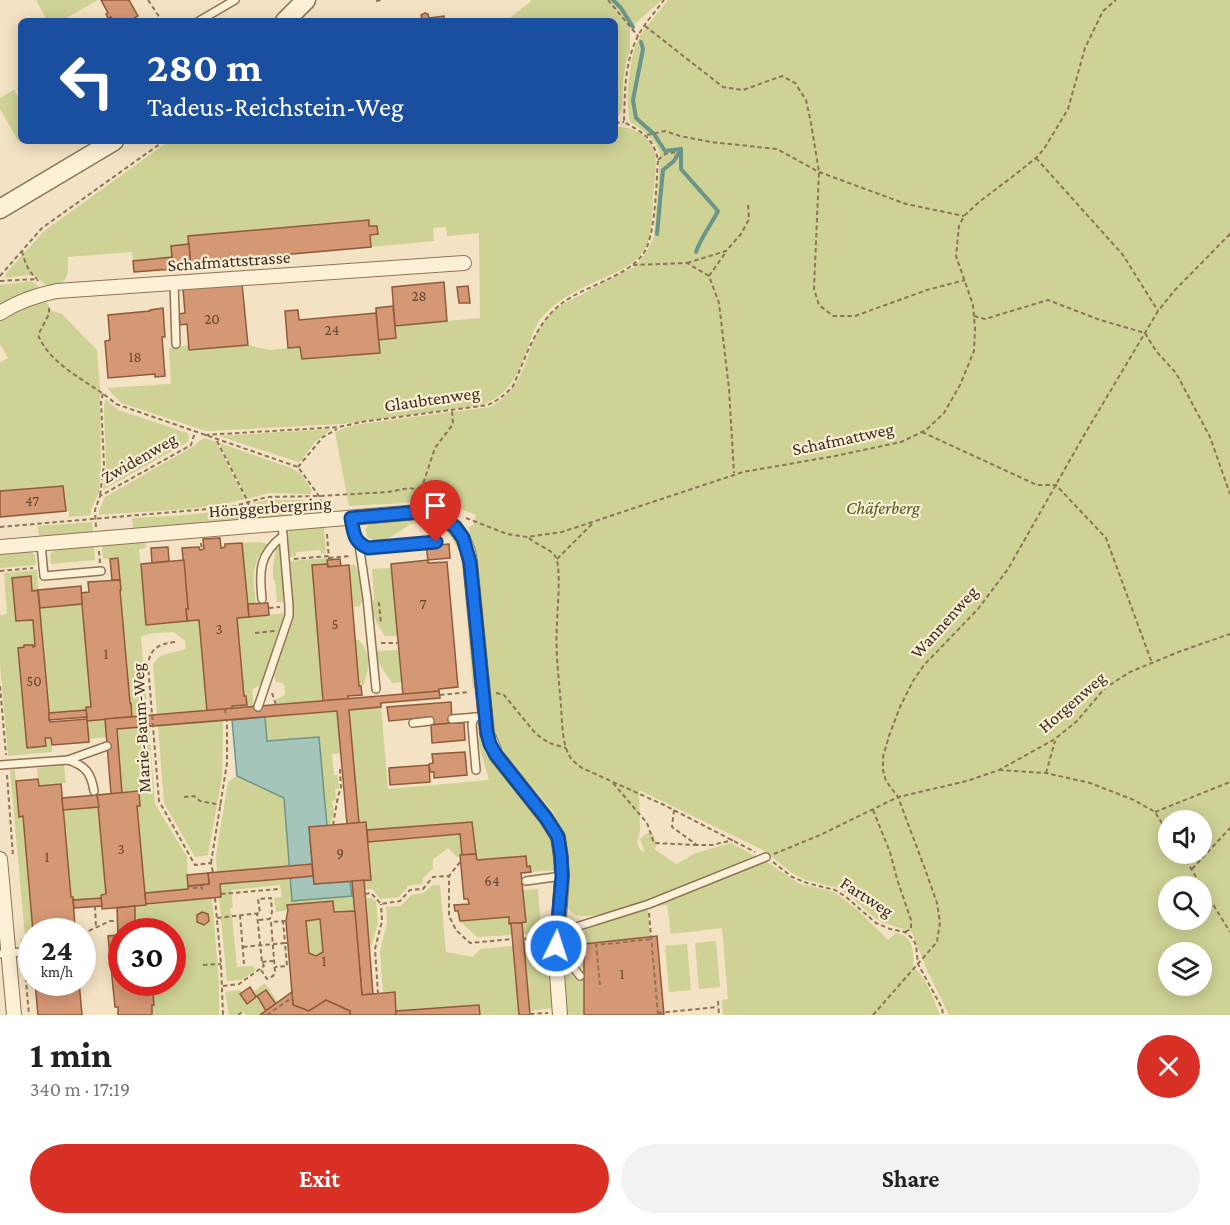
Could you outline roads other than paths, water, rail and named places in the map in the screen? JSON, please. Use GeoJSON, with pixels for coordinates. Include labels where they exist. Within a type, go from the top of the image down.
{"type":"FeatureCollection","features":[{"type":"Feature","properties":{"kind":"street"},"geometry":{"type":"LineString","coordinates":[[288,18],[306,0]]}},
{"type":"Feature","properties":{"kind":"street"},"geometry":{"type":"LineString","coordinates":[[0,209],[109,144]]}},
{"type":"Feature","properties":{"kind":"street","name":"Schafmattstrasse"},"geometry":{"type":"LineString","coordinates":[[0,313],[13,305],[47,293],[174,282],[464,263]]}},
{"type":"Feature","properties":{"kind":"street","name":"Hönggerbergring"},"geometry":{"type":"LineString","coordinates":[[0,547],[283,530],[351,518],[418,512],[432,513],[455,527],[463,538],[470,562],[480,717]]}},
{"type":"Feature","properties":{"kind":"street"},"geometry":{"type":"LineString","coordinates":[[480,717],[496,755],[546,818],[558,837],[562,876],[557,939],[560,1013]]}},
{"type":"Feature","properties":{"kind":"street"},"geometry":{"type":"LineString","coordinates":[[7,858],[14,1015]]}},
{"type":"Feature","properties":{"kind":"lane"},"geometry":{"type":"LineString","coordinates":[[204,18],[235,0]]}},
{"type":"Feature","properties":{"kind":"lane"},"geometry":{"type":"LineString","coordinates":[[174,282],[176,344]]}},
{"type":"Feature","properties":{"kind":"lane"},"geometry":{"type":"LineString","coordinates":[[351,518],[359,544],[367,598],[376,689]]}},
{"type":"Feature","properties":{"kind":"lane"},"geometry":{"type":"LineString","coordinates":[[258,706],[288,616],[283,530]]}},
{"type":"Feature","properties":{"kind":"lane"},"geometry":{"type":"LineString","coordinates":[[262,599],[261,565],[283,530]]}},
{"type":"Feature","properties":{"kind":"lane"},"geometry":{"type":"LineString","coordinates":[[359,544],[368,548],[436,542]]}},
{"type":"Feature","properties":{"kind":"lane"},"geometry":{"type":"LineString","coordinates":[[41,544],[44,576],[101,571]]}},
{"type":"Feature","properties":{"kind":"lane"},"geometry":{"type":"LineString","coordinates":[[452,719],[480,717]]}},
{"type":"Feature","properties":{"kind":"lane"},"geometry":{"type":"LineString","coordinates":[[476,770],[472,725],[480,717]]}},
{"type":"Feature","properties":{"kind":"lane"},"geometry":{"type":"LineString","coordinates":[[414,723],[430,721]]}},
{"type":"Feature","properties":{"kind":"lane"},"geometry":{"type":"LineString","coordinates":[[3,765],[69,760],[108,746]]}},
{"type":"Feature","properties":{"kind":"lane"},"geometry":{"type":"LineString","coordinates":[[69,760],[89,773],[94,791]]}},
{"type":"Feature","properties":{"kind":"lane"},"geometry":{"type":"LineString","coordinates":[[580,976],[557,939],[766,857]]}},
{"type":"Feature","properties":{"kind":"lane"},"geometry":{"type":"LineString","coordinates":[[526,881],[562,876]]}},
{"type":"Feature","properties":{"kind":"water"},"geometry":{"type":"Polygon","coordinates":[[[265,717],[267,741],[319,737],[327,826],[309,828],[314,884],[350,881],[352,896],[292,901],[284,798],[237,776],[232,720],[265,717]]]}},
{"type":"Feature","properties":{"kind":"waterway"},"geometry":{"type":"LineString","coordinates":[[613,0],[633,27]]}},
{"type":"Feature","properties":{"kind":"waterway"},"geometry":{"type":"LineString","coordinates":[[641,42],[643,49],[633,100],[636,118],[654,134],[665,151],[681,149]]}},
{"type":"Feature","properties":{"kind":"waterway"},"geometry":{"type":"LineString","coordinates":[[681,149],[681,169],[718,211],[696,252]]}},
{"type":"Feature","properties":{"kind":"waterway"},"geometry":{"type":"LineString","coordinates":[[657,234],[663,170],[674,161],[681,149]]}},
{"type":"Feature","properties":{"kind":"park label","name":"Chäferberg"},"geometry":{"type":"Point","coordinates":[883,508]}}]}
